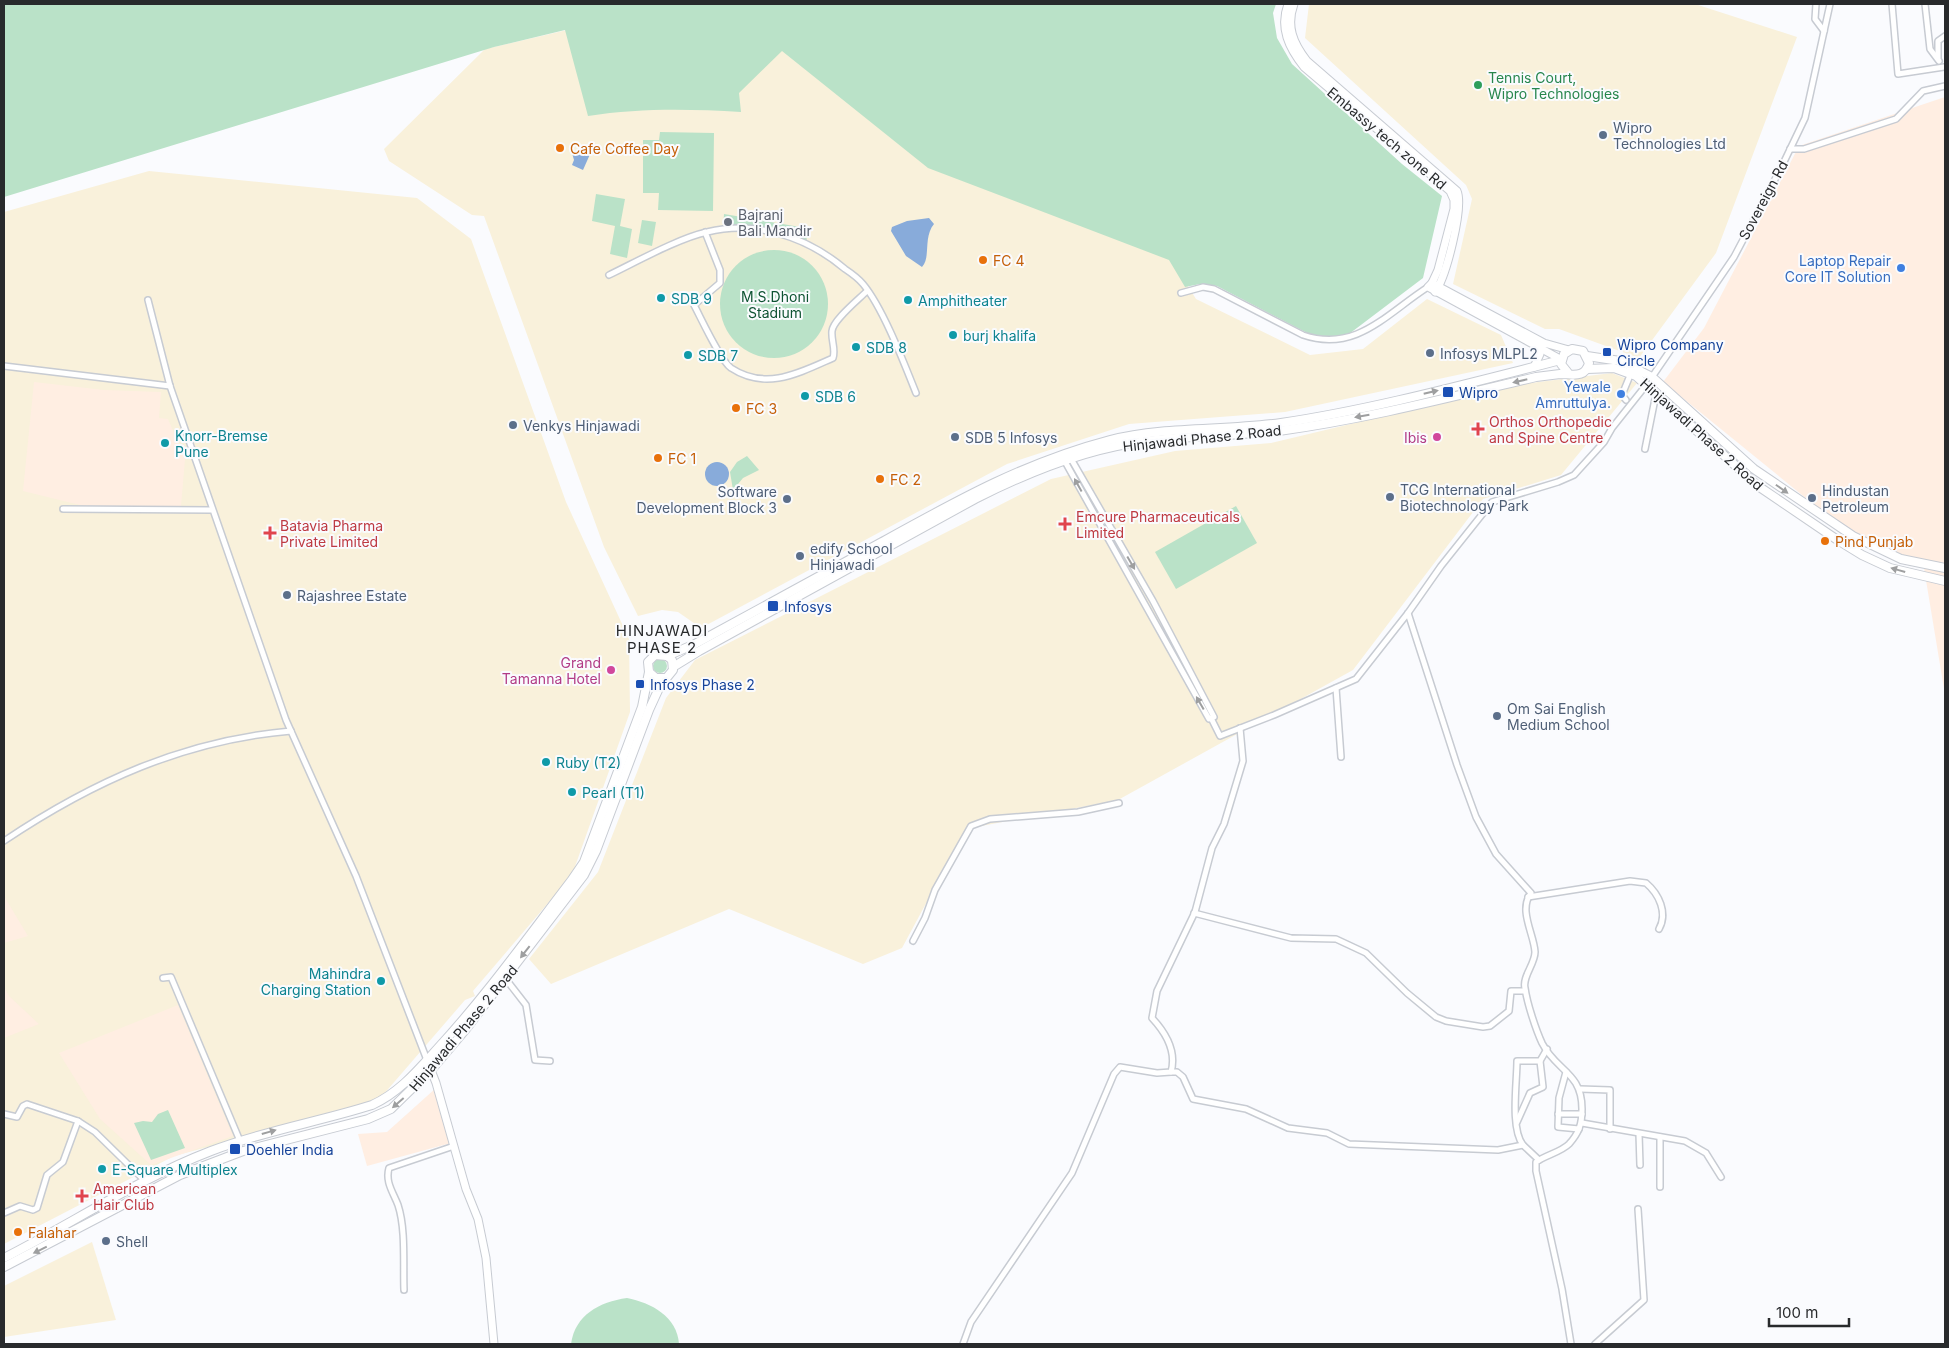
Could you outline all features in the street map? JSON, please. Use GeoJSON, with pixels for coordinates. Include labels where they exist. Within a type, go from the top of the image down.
{"type":"FeatureCollection","features":[{"type":"Feature","properties":{"kind":"main road"},"geometry":{"type":"LineString","coordinates":[[1580,349],[1587,356],[1587,369],[1579,375],[1569,374],[1562,367],[1562,360],[1569,350],[1580,349]]}},
{"type":"Feature","properties":{"kind":"main road","name":"Hinjawadi Phase 2 Road"},"geometry":{"type":"LineString","coordinates":[[1587,356],[1620,361],[1652,377],[1754,469],[1859,540],[1901,558],[1945,568]]}},
{"type":"Feature","properties":{"kind":"main road","name":"Hinjawadi Phase 2 Road"},"geometry":{"type":"LineString","coordinates":[[667,656],[695,644],[799,591],[992,490],[1111,440],[1146,434],[1256,426],[1300,420],[1388,402],[1562,360]]}},
{"type":"Feature","properties":{"kind":"main road","name":"Hinjawadi Phase 2 Road"},"geometry":{"type":"LineString","coordinates":[[1587,369],[1614,368],[1631,373],[1647,384],[1754,483],[1862,555],[1890,568],[1945,582]]}},
{"type":"Feature","properties":{"kind":"main road","name":"Hinjawadi Phase 2 Road"},"geometry":{"type":"LineString","coordinates":[[1067,457],[1147,441],[1256,433],[1302,427],[1391,410],[1536,377],[1569,374]]}},
{"type":"Feature","properties":{"kind":"main road","name":"Hinjawadi Phase 2 Road"},"geometry":{"type":"LineString","coordinates":[[673,667],[799,591]]}},
{"type":"Feature","properties":{"kind":"main road"},"geometry":{"type":"LineString","coordinates":[[658,654],[667,656],[672,660],[673,667],[666,678],[656,678],[649,672],[648,666],[652,657],[658,654]]}},
{"type":"Feature","properties":{"kind":"main road","name":"Hinjawadi Phase 2 Road"},"geometry":{"type":"LineString","coordinates":[[4,1258],[145,1181],[188,1160],[240,1141],[378,1102],[395,1092],[460,1024],[578,877],[642,707],[649,672]]}},
{"type":"Feature","properties":{"kind":"main road","name":"Hinjawadi Phase 2 Road"},"geometry":{"type":"LineString","coordinates":[[4,1267],[74,1232],[158,1184],[243,1151],[380,1114],[402,1100],[432,1069],[505,978],[596,851],[649,710],[666,678]]}},
{"type":"Feature","properties":{"kind":"main road"},"geometry":{"type":"LineString","coordinates":[[240,1141],[243,1151]]}},
{"type":"Feature","properties":{"kind":"street","name":"Embassy tech zone Rd"},"geometry":{"type":"LineString","coordinates":[[1288,4],[1284,24],[1288,41],[1304,67],[1450,191],[1454,200],[1454,209],[1434,287]]}},
{"type":"Feature","properties":{"kind":"street"},"geometry":{"type":"LineString","coordinates":[[1181,293],[1203,287],[1214,289],[1303,336],[1317,340],[1339,340],[1361,332],[1434,287],[1460,208],[1457,191],[1307,61],[1295,43],[1289,23],[1294,4]]}},
{"type":"Feature","properties":{"kind":"street"},"geometry":{"type":"LineString","coordinates":[[1816,4],[1815,19],[1824,31]]}},
{"type":"Feature","properties":{"kind":"street","name":"Sovereign Rd"},"geometry":{"type":"LineString","coordinates":[[1652,377],[1734,257],[1805,118],[1830,4]]}},
{"type":"Feature","properties":{"kind":"street"},"geometry":{"type":"LineString","coordinates":[[1892,4],[1898,74],[1945,67]]}},
{"type":"Feature","properties":{"kind":"street"},"geometry":{"type":"LineString","coordinates":[[1926,4],[1930,49],[1945,67]]}},
{"type":"Feature","properties":{"kind":"street"},"geometry":{"type":"LineString","coordinates":[[1939,61],[1938,41],[1945,36]]}},
{"type":"Feature","properties":{"kind":"street"},"geometry":{"type":"LineString","coordinates":[[1790,149],[1804,148],[1896,119],[1923,91],[1945,86]]}},
{"type":"Feature","properties":{"kind":"street"},"geometry":{"type":"LineString","coordinates":[[609,275],[705,232],[730,228],[761,229],[798,239],[829,255],[862,283],[892,337],[916,393]]}},
{"type":"Feature","properties":{"kind":"street"},"geometry":{"type":"LineString","coordinates":[[705,232],[720,270],[720,283],[694,305],[730,367],[749,375],[770,381],[802,372],[833,358],[835,350],[832,332],[836,319],[848,311],[867,291]]}},
{"type":"Feature","properties":{"kind":"street"},"geometry":{"type":"LineString","coordinates":[[1434,287],[1562,360]]}},
{"type":"Feature","properties":{"kind":"street"},"geometry":{"type":"LineString","coordinates":[[1434,287],[1544,343],[1569,350]]}},
{"type":"Feature","properties":{"kind":"street"},"geometry":{"type":"LineString","coordinates":[[148,300],[170,386],[211,510],[290,731],[356,876],[432,1069],[466,1189],[480,1226],[486,1258],[494,1344]]}},
{"type":"Feature","properties":{"kind":"street"},"geometry":{"type":"LineString","coordinates":[[1534,367],[1540,354],[1538,346]]}},
{"type":"Feature","properties":{"kind":"street"},"geometry":{"type":"LineString","coordinates":[[4,366],[170,386]]}},
{"type":"Feature","properties":{"kind":"street"},"geometry":{"type":"LineString","coordinates":[[1626,400],[1622,395],[1631,373]]}},
{"type":"Feature","properties":{"kind":"street"},"geometry":{"type":"LineString","coordinates":[[1067,457],[1160,634],[1220,736],[1274,716],[1356,679],[1492,502],[1558,482],[1574,475],[1604,442],[1612,428],[1647,384]]}},
{"type":"Feature","properties":{"kind":"street"},"geometry":{"type":"LineString","coordinates":[[1645,449],[1656,393]]}},
{"type":"Feature","properties":{"kind":"street"},"geometry":{"type":"LineString","coordinates":[[1067,457],[1168,630],[1214,716],[1211,718]]}},
{"type":"Feature","properties":{"kind":"street"},"geometry":{"type":"LineString","coordinates":[[63,509],[211,510]]}},
{"type":"Feature","properties":{"kind":"street"},"geometry":{"type":"LineString","coordinates":[[1408,613],[1476,817],[1496,854],[1531,893],[1528,897],[1527,923],[1535,952],[1524,986],[1525,991],[1543,1044],[1580,1089],[1581,1126],[1567,1146],[1536,1162],[1536,1171],[1562,1289],[1571,1344]]}},
{"type":"Feature","properties":{"kind":"street"},"geometry":{"type":"LineString","coordinates":[[1160,634],[1168,630]]}},
{"type":"Feature","properties":{"kind":"street"},"geometry":{"type":"LineString","coordinates":[[1336,688],[1341,757]]}},
{"type":"Feature","properties":{"kind":"street"},"geometry":{"type":"LineString","coordinates":[[1171,1072],[1174,1064],[1166,1034],[1152,1018],[1157,991],[1194,913],[1212,848],[1224,824],[1243,761],[1240,728]]}},
{"type":"Feature","properties":{"kind":"street"},"geometry":{"type":"LineString","coordinates":[[4,841],[64,803],[169,755],[215,742],[290,731]]}},
{"type":"Feature","properties":{"kind":"street"},"geometry":{"type":"LineString","coordinates":[[913,941],[925,918],[935,890],[971,826],[990,819],[1078,812],[1119,803]]}},
{"type":"Feature","properties":{"kind":"street"},"geometry":{"type":"LineString","coordinates":[[1528,897],[1630,881],[1646,882],[1661,903],[1664,920],[1659,929]]}},
{"type":"Feature","properties":{"kind":"street"},"geometry":{"type":"LineString","coordinates":[[1194,913],[1291,938],[1336,938],[1366,952],[1407,993],[1436,1017],[1446,1021],[1483,1027],[1490,1026],[1509,1011],[1511,991],[1525,991]]}},
{"type":"Feature","properties":{"kind":"street"},"geometry":{"type":"LineString","coordinates":[[163,978],[171,977],[240,1141]]}},
{"type":"Feature","properties":{"kind":"street"},"geometry":{"type":"LineString","coordinates":[[505,978],[526,1005],[535,1060],[550,1061]]}},
{"type":"Feature","properties":{"kind":"street"},"geometry":{"type":"LineString","coordinates":[[1518,1122],[1530,1093],[1543,1087],[1540,1061],[1547,1049]]}},
{"type":"Feature","properties":{"kind":"street"},"geometry":{"type":"LineString","coordinates":[[1539,1160],[1519,1139],[1514,1105],[1517,1061],[1540,1061]]}},
{"type":"Feature","properties":{"kind":"street"},"geometry":{"type":"LineString","coordinates":[[963,1344],[971,1322],[1072,1172],[1114,1074],[1120,1067],[1157,1073],[1177,1072],[1182,1077],[1188,1092],[1197,1101],[1224,1103],[1246,1109],[1288,1128],[1327,1133],[1349,1144],[1498,1150],[1523,1145]]}},
{"type":"Feature","properties":{"kind":"street"},"geometry":{"type":"LineString","coordinates":[[1566,1072],[1558,1114],[1558,1127],[1581,1126],[1610,1129],[1685,1141],[1706,1153],[1721,1177]]}},
{"type":"Feature","properties":{"kind":"street"},"geometry":{"type":"LineString","coordinates":[[1580,1089],[1610,1090],[1610,1129]]}},
{"type":"Feature","properties":{"kind":"street"},"geometry":{"type":"LineString","coordinates":[[4,1114],[17,1117],[23,1106],[27,1104],[78,1121],[95,1132],[145,1181]]}},
{"type":"Feature","properties":{"kind":"street"},"geometry":{"type":"LineString","coordinates":[[1558,1114],[1582,1114]]}},
{"type":"Feature","properties":{"kind":"street"},"geometry":{"type":"LineString","coordinates":[[4,1213],[18,1206],[31,1210],[37,1208],[47,1175],[63,1162],[78,1121]]}},
{"type":"Feature","properties":{"kind":"street"},"geometry":{"type":"LineString","coordinates":[[1639,1134],[1640,1165]]}},
{"type":"Feature","properties":{"kind":"street"},"geometry":{"type":"LineString","coordinates":[[1660,1137],[1660,1187]]}},
{"type":"Feature","properties":{"kind":"street"},"geometry":{"type":"LineString","coordinates":[[404,1290],[401,1216],[391,1192],[389,1168],[454,1146]]}},
{"type":"Feature","properties":{"kind":"street"},"geometry":{"type":"LineString","coordinates":[[1595,1344],[1644,1300],[1645,1294],[1640,1269],[1638,1209]]}},
{"type":"Feature","properties":{"kind":"shaded area"},"geometry":{"type":"Polygon","coordinates":[[[1309,4],[1695,4],[1797,37],[1716,253],[1639,358],[1559,329],[1545,329],[1453,284],[1472,199],[1466,185],[1305,38],[1309,4]]]}},
{"type":"Feature","properties":{"kind":"shaded area"},"geometry":{"type":"Polygon","coordinates":[[[706,10],[1170,257],[1196,299],[1310,355],[1363,349],[1427,299],[1501,335],[1513,363],[1285,412],[1129,424],[1007,464],[701,628],[678,612],[662,610],[638,616],[604,547],[484,216],[472,215],[389,161],[384,149],[485,49],[614,19],[706,10]]]}},
{"type":"Feature","properties":{"kind":"shaded area"},"geometry":{"type":"Polygon","coordinates":[[[1945,97],[1945,695],[1923,562],[1891,555],[1834,521],[1663,382],[1704,328],[1799,146],[1945,97]]]}},
{"type":"Feature","properties":{"kind":"shaded area"},"geometry":{"type":"Polygon","coordinates":[[[149,171],[417,198],[471,239],[566,502],[629,639],[630,712],[572,875],[473,991],[475,996],[465,1000],[377,1102],[174,1156],[4,1244],[4,212],[149,171]]]}},
{"type":"Feature","properties":{"kind":"shaded area"},"geometry":{"type":"Polygon","coordinates":[[[1612,373],[1637,383],[1561,475],[1483,499],[1353,670],[1118,800],[966,829],[902,948],[863,964],[729,909],[551,984],[529,959],[598,872],[666,698],[695,660],[1051,479],[1175,451],[1271,443],[1514,385],[1612,373]]]}},
{"type":"Feature","properties":{"kind":"shaded area"},"geometry":{"type":"Polygon","coordinates":[[[34,382],[104,390],[161,392],[159,418],[168,419],[185,459],[181,506],[84,506],[23,491],[34,382]]]}},
{"type":"Feature","properties":{"kind":"shaded area"},"geometry":{"type":"Polygon","coordinates":[[[4,896],[28,936],[4,943],[4,896]]]}},
{"type":"Feature","properties":{"kind":"shaded area"},"geometry":{"type":"Polygon","coordinates":[[[4,987],[9,996],[39,1024],[4,1038],[4,987]]]}},
{"type":"Feature","properties":{"kind":"shaded area"},"geometry":{"type":"Polygon","coordinates":[[[178,1005],[233,1136],[151,1165],[100,1119],[59,1053],[178,1005]]]}},
{"type":"Feature","properties":{"kind":"shaded area"},"geometry":{"type":"Polygon","coordinates":[[[436,1088],[451,1143],[367,1166],[358,1134],[387,1132],[436,1088]]]}},
{"type":"Feature","properties":{"kind":"shaded area"},"geometry":{"type":"Polygon","coordinates":[[[92,1242],[116,1320],[4,1337],[4,1286],[92,1242]]]}},
{"type":"Feature","properties":{"kind":"green space"},"geometry":{"type":"Polygon","coordinates":[[[4,4],[1276,4],[1273,13],[1277,38],[1292,64],[1402,164],[1442,196],[1423,278],[1349,334],[1331,337],[1311,335],[1217,286],[1200,284],[1185,287],[1169,260],[928,168],[782,51],[739,93],[741,112],[664,110],[588,116],[565,30],[494,47],[4,197],[4,4]]]}},
{"type":"Feature","properties":{"kind":"green space"},"geometry":{"type":"Polygon","coordinates":[[[660,132],[714,133],[713,211],[658,210],[659,193],[643,193],[643,140],[659,140],[660,132]]]}},
{"type":"Feature","properties":{"kind":"green space"},"geometry":{"type":"Polygon","coordinates":[[[596,194],[625,199],[620,226],[632,229],[627,258],[610,254],[615,226],[592,221],[596,194]]]}},
{"type":"Feature","properties":{"kind":"green space"},"geometry":{"type":"Polygon","coordinates":[[[724,214],[806,228],[807,244],[764,230],[723,229],[724,214]]]}},
{"type":"Feature","properties":{"kind":"green space"},"geometry":{"type":"Polygon","coordinates":[[[642,220],[656,222],[652,246],[638,243],[642,220]]]}},
{"type":"Feature","properties":{"kind":"green space","name":"M.S.Dhoni Stadium"},"geometry":{"type":"Polygon","coordinates":[[[774,250],[795,254],[812,266],[824,283],[828,304],[824,325],[812,342],[795,354],[774,358],[753,354],[736,342],[724,325],[720,304],[724,283],[736,266],[753,254],[774,250]]]}},
{"type":"Feature","properties":{"kind":"green space"},"geometry":{"type":"Polygon","coordinates":[[[747,456],[759,470],[743,478],[733,490],[730,472],[737,462],[747,456]]]}},
{"type":"Feature","properties":{"kind":"green space"},"geometry":{"type":"Polygon","coordinates":[[[1236,506],[1257,543],[1176,589],[1155,552],[1236,506]]]}},
{"type":"Feature","properties":{"kind":"green space"},"geometry":{"type":"Polygon","coordinates":[[[657,659],[663,659],[667,666],[663,673],[657,673],[653,669],[653,663],[657,659]]]}},
{"type":"Feature","properties":{"kind":"green space"},"geometry":{"type":"Polygon","coordinates":[[[168,1110],[185,1148],[151,1160],[134,1123],[152,1122],[158,1114],[168,1110]]]}},
{"type":"Feature","properties":{"kind":"green space"},"geometry":{"type":"Polygon","coordinates":[[[627,1298],[645,1303],[668,1318],[677,1334],[679,1344],[571,1344],[577,1325],[590,1312],[607,1303],[627,1298]]]}},
{"type":"Feature","properties":{"kind":"water"},"geometry":{"type":"Polygon","coordinates":[[[580,147],[591,152],[583,170],[572,165],[574,160],[572,153],[578,151],[580,147]]]}},
{"type":"Feature","properties":{"kind":"water"},"geometry":{"type":"Polygon","coordinates":[[[929,218],[934,224],[929,235],[925,263],[922,267],[906,256],[891,231],[892,227],[907,221],[929,218]]]}},
{"type":"Feature","properties":{"kind":"water"},"geometry":{"type":"Polygon","coordinates":[[[717,462],[726,465],[729,474],[726,483],[717,486],[708,483],[705,474],[708,465],[717,462]]]}},
{"type":"Feature","properties":{"kind":"place","name":"Tennis Court, Wipro Technologies"},"geometry":{"type":"Point","coordinates":[1478,85]}},
{"type":"Feature","properties":{"kind":"place","name":"Wipro Technologies Ltd"},"geometry":{"type":"Point","coordinates":[1603,135]}},
{"type":"Feature","properties":{"kind":"place","name":"Cafe Coffee Day"},"geometry":{"type":"Point","coordinates":[560,148]}},
{"type":"Feature","properties":{"kind":"place","name":"Bajranj Bali Mandir"},"geometry":{"type":"Point","coordinates":[728,222]}},
{"type":"Feature","properties":{"kind":"place","name":"FC 4"},"geometry":{"type":"Point","coordinates":[983,260]}},
{"type":"Feature","properties":{"kind":"place","name":"Laptop Repair Core IT Solution"},"geometry":{"type":"Point","coordinates":[1901,268]}},
{"type":"Feature","properties":{"kind":"place","name":"SDB 9"},"geometry":{"type":"Point","coordinates":[661,298]}},
{"type":"Feature","properties":{"kind":"place","name":"Amphitheater"},"geometry":{"type":"Point","coordinates":[908,300]}},
{"type":"Feature","properties":{"kind":"place","name":"burj khalifa"},"geometry":{"type":"Point","coordinates":[953,335]}},
{"type":"Feature","properties":{"kind":"place","name":"SDB 8"},"geometry":{"type":"Point","coordinates":[856,347]}},
{"type":"Feature","properties":{"kind":"place","name":"Wipro Company Circle"},"geometry":{"type":"Point","coordinates":[1607,352]}},
{"type":"Feature","properties":{"kind":"place","name":"Infosys MLPL2"},"geometry":{"type":"Point","coordinates":[1430,353]}},
{"type":"Feature","properties":{"kind":"place","name":"SDB 7"},"geometry":{"type":"Point","coordinates":[688,355]}},
{"type":"Feature","properties":{"kind":"place","name":"Wipro"},"geometry":{"type":"Point","coordinates":[1448,392]}},
{"type":"Feature","properties":{"kind":"place","name":"Yewale Amruttulya."},"geometry":{"type":"Point","coordinates":[1621,394]}},
{"type":"Feature","properties":{"kind":"place","name":"SDB 6"},"geometry":{"type":"Point","coordinates":[805,396]}},
{"type":"Feature","properties":{"kind":"place","name":"FC 3"},"geometry":{"type":"Point","coordinates":[736,408]}},
{"type":"Feature","properties":{"kind":"place","name":"Venkys Hinjawadi"},"geometry":{"type":"Point","coordinates":[513,425]}},
{"type":"Feature","properties":{"kind":"place","name":"Orthos Orthopedic and Spine Centre"},"geometry":{"type":"Point","coordinates":[1478,429]}},
{"type":"Feature","properties":{"kind":"place","name":"SDB 5 Infosys"},"geometry":{"type":"Point","coordinates":[955,437]}},
{"type":"Feature","properties":{"kind":"place","name":"Ibis"},"geometry":{"type":"Point","coordinates":[1437,437]}},
{"type":"Feature","properties":{"kind":"place","name":"Knorr-Bremse Pune"},"geometry":{"type":"Point","coordinates":[165,443]}},
{"type":"Feature","properties":{"kind":"place","name":"FC 1"},"geometry":{"type":"Point","coordinates":[658,458]}},
{"type":"Feature","properties":{"kind":"place","name":"FC 2"},"geometry":{"type":"Point","coordinates":[880,479]}},
{"type":"Feature","properties":{"kind":"place","name":"TCG International Biotechnology Park"},"geometry":{"type":"Point","coordinates":[1390,497]}},
{"type":"Feature","properties":{"kind":"place","name":"Hindustan Petroleum"},"geometry":{"type":"Point","coordinates":[1812,498]}},
{"type":"Feature","properties":{"kind":"place","name":"Software Development Block 3"},"geometry":{"type":"Point","coordinates":[787,499]}},
{"type":"Feature","properties":{"kind":"place","name":"Emcure Pharmaceuticals Limited"},"geometry":{"type":"Point","coordinates":[1065,524]}},
{"type":"Feature","properties":{"kind":"place","name":"Batavia Pharma Private Limited"},"geometry":{"type":"Point","coordinates":[270,533]}},
{"type":"Feature","properties":{"kind":"place","name":"Pind Punjab"},"geometry":{"type":"Point","coordinates":[1825,541]}},
{"type":"Feature","properties":{"kind":"place","name":"edify School Hinjawadi"},"geometry":{"type":"Point","coordinates":[800,556]}},
{"type":"Feature","properties":{"kind":"place","name":"Rajashree Estate"},"geometry":{"type":"Point","coordinates":[287,595]}},
{"type":"Feature","properties":{"kind":"place","name":"Infosys"},"geometry":{"type":"Point","coordinates":[773,606]}},
{"type":"Feature","properties":{"kind":"place","name":"Grand Tamanna Hotel"},"geometry":{"type":"Point","coordinates":[611,670]}},
{"type":"Feature","properties":{"kind":"place","name":"Infosys Phase 2"},"geometry":{"type":"Point","coordinates":[640,684]}},
{"type":"Feature","properties":{"kind":"place","name":"Om Sai English Medium School"},"geometry":{"type":"Point","coordinates":[1497,716]}},
{"type":"Feature","properties":{"kind":"place","name":"Ruby (T2)"},"geometry":{"type":"Point","coordinates":[546,762]}},
{"type":"Feature","properties":{"kind":"place","name":"Pearl (T1)"},"geometry":{"type":"Point","coordinates":[572,792]}},
{"type":"Feature","properties":{"kind":"place","name":"Mahindra Charging Station"},"geometry":{"type":"Point","coordinates":[381,981]}},
{"type":"Feature","properties":{"kind":"place","name":"Doehler India"},"geometry":{"type":"Point","coordinates":[235,1149]}},
{"type":"Feature","properties":{"kind":"place","name":"E-Square Multiplex"},"geometry":{"type":"Point","coordinates":[102,1169]}},
{"type":"Feature","properties":{"kind":"place","name":"American Hair Club"},"geometry":{"type":"Point","coordinates":[82,1196]}},
{"type":"Feature","properties":{"kind":"place","name":"Falahar"},"geometry":{"type":"Point","coordinates":[18,1232]}},
{"type":"Feature","properties":{"kind":"place","name":"Shell"},"geometry":{"type":"Point","coordinates":[106,1241]}},
{"type":"Feature","properties":{"kind":"district","name":"HINJAWADI PHASE 2"},"geometry":{"type":"Point","coordinates":[662,638]}}]}
